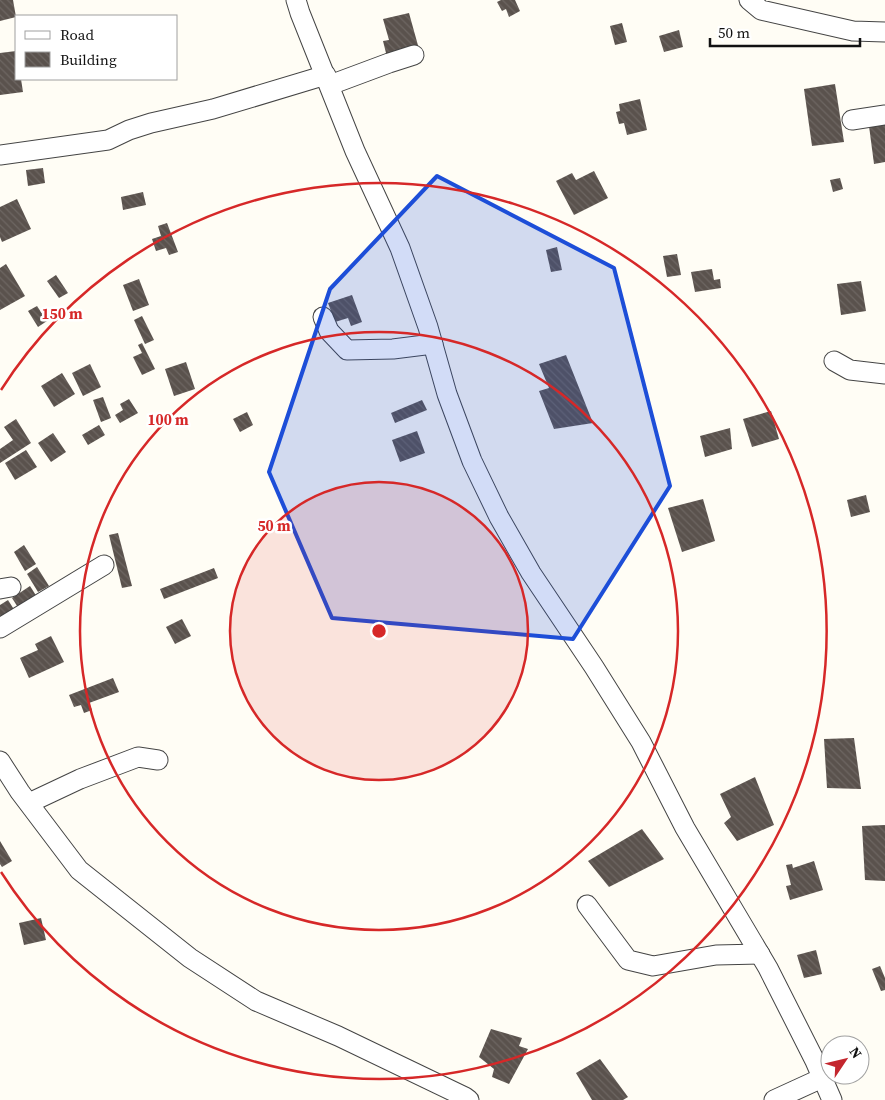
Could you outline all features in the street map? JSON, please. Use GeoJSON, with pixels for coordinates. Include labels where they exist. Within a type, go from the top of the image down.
{"type":"FeatureCollection","features":[{"type":"Feature","properties":{"kind":"street"},"geometry":{"type":"LineString","coordinates":[[296,0],[355,151],[400,248],[433,344],[447,394],[472,461],[499,518],[531,573],[594,667],[641,742],[685,828],[768,968],[820,1074]]}},
{"type":"Feature","properties":{"kind":"street"},"geometry":{"type":"LineString","coordinates":[[749,0],[761,10],[853,31],[885,32]]}},
{"type":"Feature","properties":{"kind":"street"},"geometry":{"type":"LineString","coordinates":[[0,155],[108,140],[129,130],[152,123],[328,80],[414,55]]}},
{"type":"Feature","properties":{"kind":"street"},"geometry":{"type":"LineString","coordinates":[[852,120],[885,116]]}},
{"type":"Feature","properties":{"kind":"street"},"geometry":{"type":"LineString","coordinates":[[323,317],[329,331],[347,350],[393,349],[433,344]]}},
{"type":"Feature","properties":{"kind":"street"},"geometry":{"type":"LineString","coordinates":[[834,361],[850,370],[885,374]]}},
{"type":"Feature","properties":{"kind":"street"},"geometry":{"type":"LineString","coordinates":[[0,628],[104,565]]}},
{"type":"Feature","properties":{"kind":"street"},"geometry":{"type":"LineString","coordinates":[[29,803],[80,778],[138,757],[158,760]]}},
{"type":"Feature","properties":{"kind":"street"},"geometry":{"type":"LineString","coordinates":[[0,761],[79,870],[190,958],[256,1001],[338,1036],[468,1100]]}},
{"type":"Feature","properties":{"kind":"street"},"geometry":{"type":"LineString","coordinates":[[588,905],[628,960],[653,966],[716,955],[760,954]]}},
{"type":"Feature","properties":{"kind":"street"},"geometry":{"type":"LineString","coordinates":[[774,1100],[820,1079]]}},
{"type":"Feature","properties":{"kind":"street"},"geometry":{"type":"LineString","coordinates":[[825,1085],[832,1100]]}},
{"type":"Feature","properties":{"kind":"highlighted area"},"geometry":{"type":"Polygon","coordinates":[[[437,176],[614,268],[670,486],[573,639],[332,618],[269,472],[330,289],[437,176]]]}},
{"type":"Feature","properties":{"kind":"building"},"geometry":{"type":"Polygon","coordinates":[[[0,0],[13,0],[15,17],[0,21],[0,0]]]}},
{"type":"Feature","properties":{"kind":"building"},"geometry":{"type":"Polygon","coordinates":[[[501,0],[515,0],[520,11],[509,17],[506,9],[502,11],[497,2],[501,0]]]}},
{"type":"Feature","properties":{"kind":"building"},"geometry":{"type":"Polygon","coordinates":[[[409,13],[419,49],[387,57],[383,41],[389,40],[383,19],[409,13]]]}},
{"type":"Feature","properties":{"kind":"building"},"geometry":{"type":"Polygon","coordinates":[[[622,23],[627,42],[615,45],[610,26],[622,23]]]}},
{"type":"Feature","properties":{"kind":"building"},"geometry":{"type":"Polygon","coordinates":[[[679,30],[683,47],[664,52],[659,36],[679,30]]]}},
{"type":"Feature","properties":{"kind":"building"},"geometry":{"type":"Polygon","coordinates":[[[15,51],[15,80],[21,80],[23,92],[0,95],[0,53],[15,51]]]}},
{"type":"Feature","properties":{"kind":"building"},"geometry":{"type":"Polygon","coordinates":[[[835,84],[844,142],[812,146],[804,89],[835,84]]]}},
{"type":"Feature","properties":{"kind":"building"},"geometry":{"type":"Polygon","coordinates":[[[640,99],[647,130],[627,135],[624,123],[619,124],[616,112],[620,111],[619,104],[640,99]]]}},
{"type":"Feature","properties":{"kind":"building"},"geometry":{"type":"Polygon","coordinates":[[[885,124],[885,162],[874,164],[869,126],[885,124]]]}},
{"type":"Feature","properties":{"kind":"building"},"geometry":{"type":"Polygon","coordinates":[[[43,168],[45,183],[28,186],[26,170],[43,168]]]}},
{"type":"Feature","properties":{"kind":"building"},"geometry":{"type":"Polygon","coordinates":[[[594,171],[608,198],[574,215],[556,181],[572,173],[576,180],[594,171]]]}},
{"type":"Feature","properties":{"kind":"building"},"geometry":{"type":"Polygon","coordinates":[[[840,178],[843,189],[833,192],[830,180],[840,178]]]}},
{"type":"Feature","properties":{"kind":"building"},"geometry":{"type":"Polygon","coordinates":[[[143,192],[146,205],[123,210],[121,197],[143,192]]]}},
{"type":"Feature","properties":{"kind":"building"},"geometry":{"type":"Polygon","coordinates":[[[17,199],[31,229],[2,242],[0,237],[0,207],[17,199]]]}},
{"type":"Feature","properties":{"kind":"building"},"geometry":{"type":"Polygon","coordinates":[[[167,223],[178,252],[169,255],[166,248],[156,251],[152,239],[161,236],[158,226],[167,223]]]}},
{"type":"Feature","properties":{"kind":"building"},"geometry":{"type":"Polygon","coordinates":[[[557,247],[562,270],[551,272],[546,250],[557,247]]]}},
{"type":"Feature","properties":{"kind":"building"},"geometry":{"type":"Polygon","coordinates":[[[677,254],[681,275],[667,277],[663,256],[677,254]]]}},
{"type":"Feature","properties":{"kind":"building"},"geometry":{"type":"Polygon","coordinates":[[[6,264],[25,296],[0,310],[0,268],[6,264]]]}},
{"type":"Feature","properties":{"kind":"building"},"geometry":{"type":"Polygon","coordinates":[[[712,269],[714,280],[720,279],[721,288],[695,292],[691,272],[712,269]]]}},
{"type":"Feature","properties":{"kind":"building"},"geometry":{"type":"Polygon","coordinates":[[[56,275],[68,293],[59,298],[47,281],[56,275]]]}},
{"type":"Feature","properties":{"kind":"building"},"geometry":{"type":"Polygon","coordinates":[[[139,279],[149,305],[133,311],[123,285],[139,279]]]}},
{"type":"Feature","properties":{"kind":"building"},"geometry":{"type":"Polygon","coordinates":[[[861,281],[866,311],[841,315],[837,284],[861,281]]]}},
{"type":"Feature","properties":{"kind":"building"},"geometry":{"type":"Polygon","coordinates":[[[352,295],[362,322],[351,326],[348,318],[335,322],[328,303],[352,295]]]}},
{"type":"Feature","properties":{"kind":"building"},"geometry":{"type":"Polygon","coordinates":[[[37,306],[47,321],[38,327],[28,311],[37,306]]]}},
{"type":"Feature","properties":{"kind":"building"},"geometry":{"type":"Polygon","coordinates":[[[142,316],[154,340],[145,344],[134,320],[142,316]]]}},
{"type":"Feature","properties":{"kind":"building"},"geometry":{"type":"Polygon","coordinates":[[[142,343],[155,369],[142,375],[133,357],[142,353],[138,345],[142,343]]]}},
{"type":"Feature","properties":{"kind":"building"},"geometry":{"type":"Polygon","coordinates":[[[566,355],[593,423],[554,429],[539,391],[549,388],[539,364],[566,355]]]}},
{"type":"Feature","properties":{"kind":"building"},"geometry":{"type":"Polygon","coordinates":[[[186,362],[195,389],[174,396],[165,369],[186,362]]]}},
{"type":"Feature","properties":{"kind":"building"},"geometry":{"type":"Polygon","coordinates":[[[90,364],[101,387],[83,396],[72,373],[90,364]]]}},
{"type":"Feature","properties":{"kind":"building"},"geometry":{"type":"Polygon","coordinates":[[[62,373],[75,394],[54,407],[41,386],[62,373]]]}},
{"type":"Feature","properties":{"kind":"building"},"geometry":{"type":"Polygon","coordinates":[[[103,397],[111,418],[101,422],[93,400],[103,397]]]}},
{"type":"Feature","properties":{"kind":"building"},"geometry":{"type":"Polygon","coordinates":[[[129,399],[138,413],[120,423],[115,415],[123,410],[120,404],[129,399]]]}},
{"type":"Feature","properties":{"kind":"building"},"geometry":{"type":"Polygon","coordinates":[[[422,400],[427,410],[395,423],[391,413],[422,400]]]}},
{"type":"Feature","properties":{"kind":"building"},"geometry":{"type":"Polygon","coordinates":[[[771,411],[779,439],[752,447],[743,419],[771,411]]]}},
{"type":"Feature","properties":{"kind":"building"},"geometry":{"type":"Polygon","coordinates":[[[247,412],[253,425],[240,432],[233,419],[247,412]]]}},
{"type":"Feature","properties":{"kind":"building"},"geometry":{"type":"Polygon","coordinates":[[[16,419],[31,443],[0,463],[0,449],[13,440],[4,427],[16,419]]]}},
{"type":"Feature","properties":{"kind":"building"},"geometry":{"type":"Polygon","coordinates":[[[99,425],[105,435],[88,445],[82,435],[99,425]]]}},
{"type":"Feature","properties":{"kind":"building"},"geometry":{"type":"Polygon","coordinates":[[[730,428],[732,449],[705,457],[700,436],[730,428]]]}},
{"type":"Feature","properties":{"kind":"building"},"geometry":{"type":"Polygon","coordinates":[[[417,431],[425,453],[400,462],[392,440],[417,431]]]}},
{"type":"Feature","properties":{"kind":"building"},"geometry":{"type":"Polygon","coordinates":[[[53,433],[66,452],[51,462],[38,443],[53,433]]]}},
{"type":"Feature","properties":{"kind":"building"},"geometry":{"type":"Polygon","coordinates":[[[26,450],[37,467],[15,480],[5,463],[26,450]]]}},
{"type":"Feature","properties":{"kind":"building"},"geometry":{"type":"Polygon","coordinates":[[[866,495],[870,512],[851,517],[847,500],[866,495]]]}},
{"type":"Feature","properties":{"kind":"building"},"geometry":{"type":"Polygon","coordinates":[[[703,499],[715,541],[682,552],[668,508],[703,499]]]}},
{"type":"Feature","properties":{"kind":"building"},"geometry":{"type":"Polygon","coordinates":[[[118,533],[132,586],[122,588],[109,535],[118,533]]]}},
{"type":"Feature","properties":{"kind":"building"},"geometry":{"type":"Polygon","coordinates":[[[24,545],[36,564],[25,571],[14,552],[24,545]]]}},
{"type":"Feature","properties":{"kind":"building"},"geometry":{"type":"Polygon","coordinates":[[[37,567],[49,586],[38,592],[27,574],[37,567]]]}},
{"type":"Feature","properties":{"kind":"building"},"geometry":{"type":"Polygon","coordinates":[[[214,568],[218,578],[164,599],[160,589],[214,568]]]}},
{"type":"Feature","properties":{"kind":"building"},"geometry":{"type":"Polygon","coordinates":[[[30,586],[37,597],[19,609],[12,598],[30,586]]]}},
{"type":"Feature","properties":{"kind":"building"},"geometry":{"type":"Polygon","coordinates":[[[8,600],[15,611],[0,620],[0,605],[8,600]]]}},
{"type":"Feature","properties":{"kind":"building"},"geometry":{"type":"Polygon","coordinates":[[[182,619],[191,636],[175,644],[166,627],[182,619]]]}},
{"type":"Feature","properties":{"kind":"building"},"geometry":{"type":"Polygon","coordinates":[[[51,636],[64,662],[29,678],[20,658],[38,650],[35,644],[51,636]]]}},
{"type":"Feature","properties":{"kind":"building"},"geometry":{"type":"Polygon","coordinates":[[[113,678],[119,692],[89,703],[92,710],[84,713],[81,705],[74,707],[69,695],[113,678]]]}},
{"type":"Feature","properties":{"kind":"building"},"geometry":{"type":"Polygon","coordinates":[[[854,738],[861,789],[827,788],[824,739],[854,738]]]}},
{"type":"Feature","properties":{"kind":"building"},"geometry":{"type":"Polygon","coordinates":[[[755,777],[774,825],[737,841],[724,823],[731,817],[720,794],[755,777]]]}},
{"type":"Feature","properties":{"kind":"building"},"geometry":{"type":"Polygon","coordinates":[[[885,825],[885,881],[865,880],[862,826],[885,825]]]}},
{"type":"Feature","properties":{"kind":"building"},"geometry":{"type":"Polygon","coordinates":[[[642,829],[664,859],[609,887],[588,861],[642,829]]]}},
{"type":"Feature","properties":{"kind":"building"},"geometry":{"type":"Polygon","coordinates":[[[0,841],[12,861],[2,867],[0,864],[0,841]]]}},
{"type":"Feature","properties":{"kind":"building"},"geometry":{"type":"Polygon","coordinates":[[[814,861],[823,890],[790,900],[786,886],[791,885],[786,865],[792,864],[793,868],[814,861]]]}},
{"type":"Feature","properties":{"kind":"building"},"geometry":{"type":"Polygon","coordinates":[[[41,918],[46,940],[24,945],[19,923],[41,918]]]}},
{"type":"Feature","properties":{"kind":"building"},"geometry":{"type":"Polygon","coordinates":[[[816,950],[822,974],[804,978],[797,955],[816,950]]]}},
{"type":"Feature","properties":{"kind":"building"},"geometry":{"type":"Polygon","coordinates":[[[880,966],[885,978],[885,990],[881,991],[872,969],[880,966]]]}},
{"type":"Feature","properties":{"kind":"building"},"geometry":{"type":"Polygon","coordinates":[[[491,1029],[522,1038],[519,1046],[528,1049],[509,1084],[492,1077],[494,1069],[479,1057],[491,1029]]]}},
{"type":"Feature","properties":{"kind":"building"},"geometry":{"type":"Polygon","coordinates":[[[600,1059],[628,1097],[623,1100],[592,1100],[576,1073],[600,1059]]]}}]}
